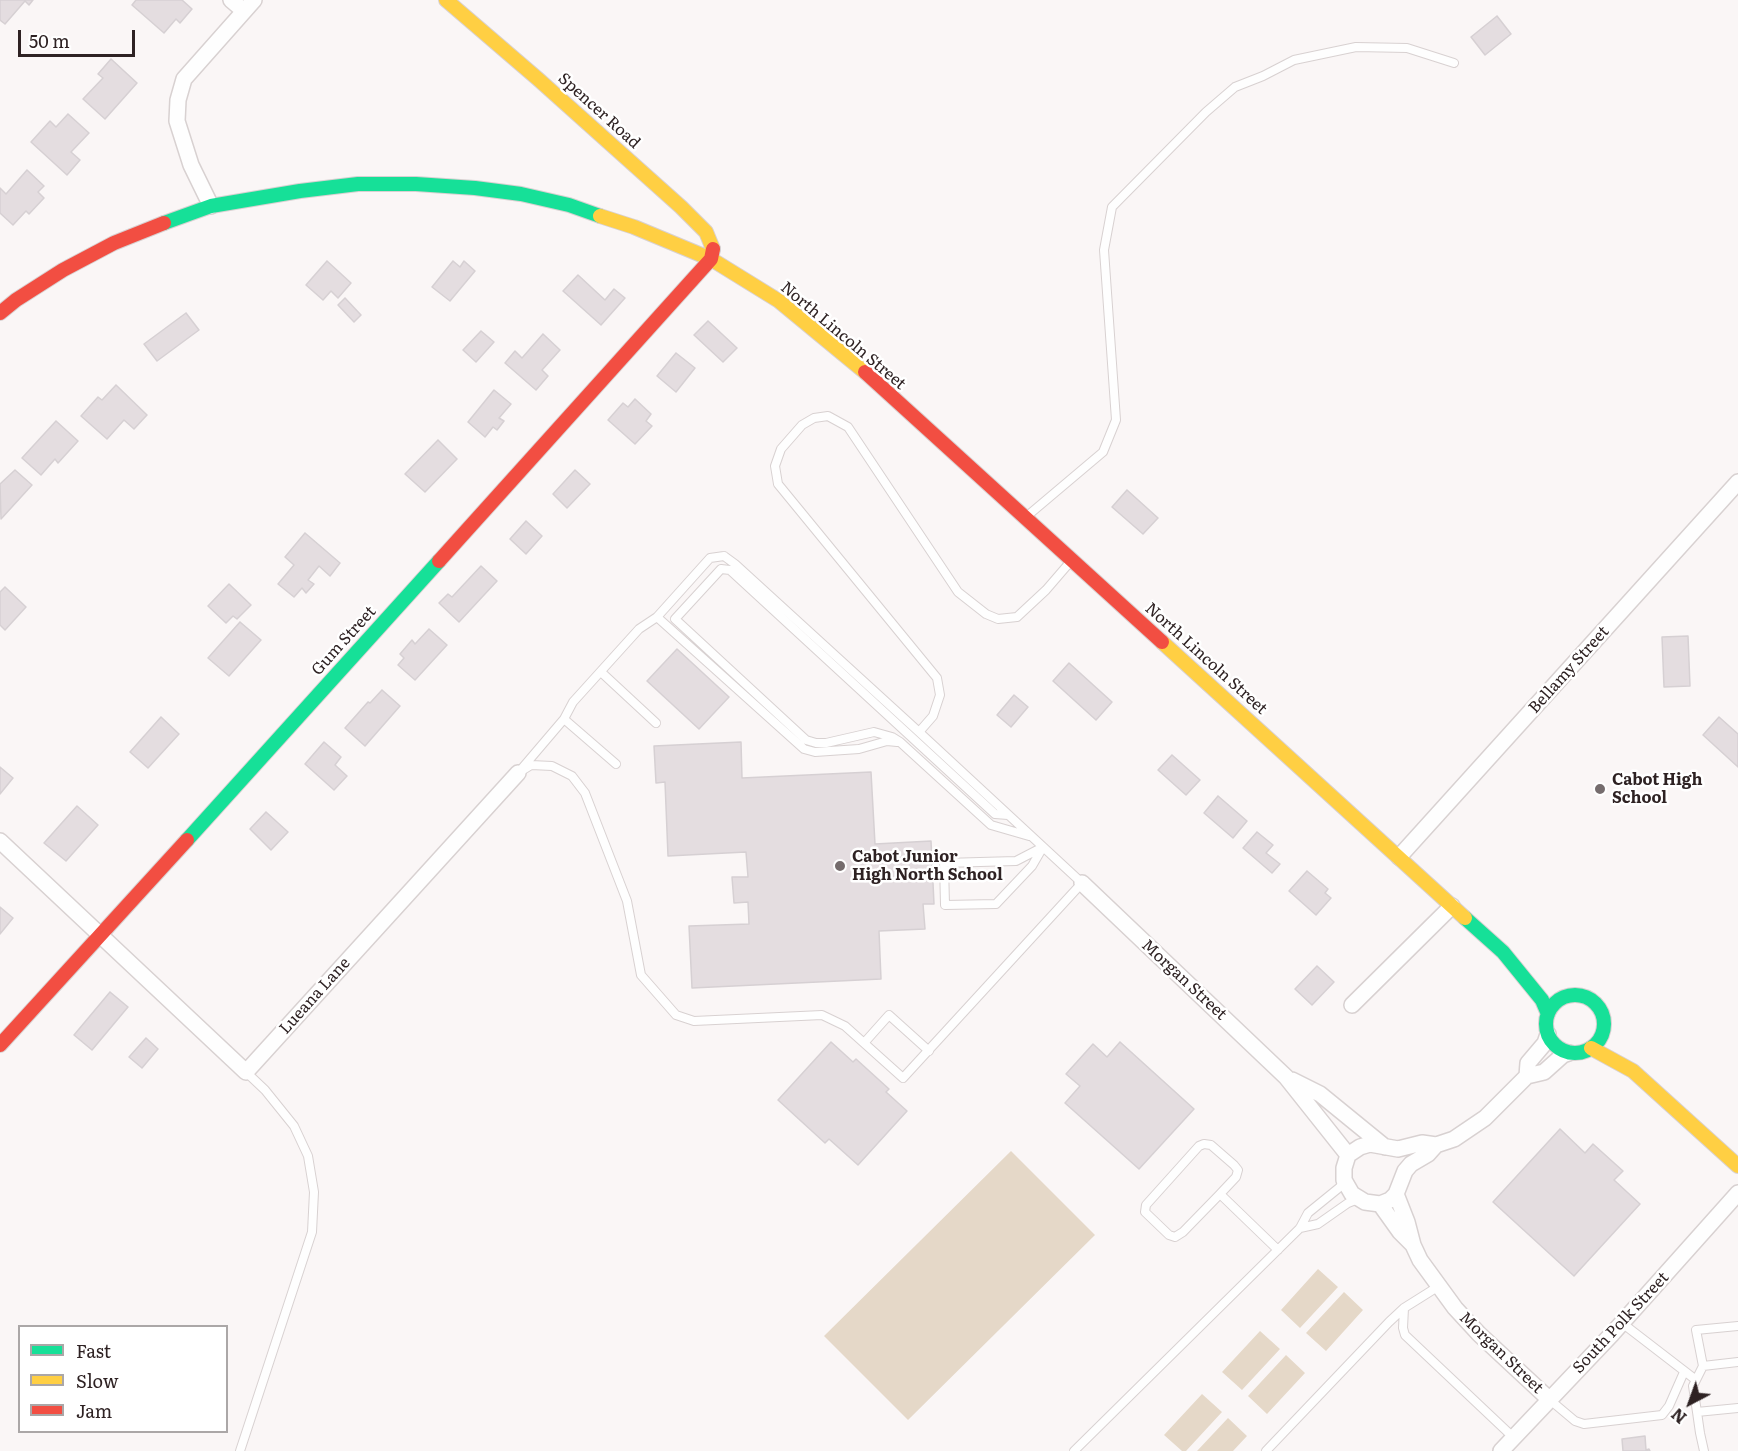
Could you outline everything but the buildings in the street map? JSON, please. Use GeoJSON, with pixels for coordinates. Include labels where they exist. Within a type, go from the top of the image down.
{"type":"FeatureCollection","features":[{"type":"Feature","properties":{"kind":"street"},"geometry":{"type":"LineString","coordinates":[[211,206],[191,165],[177,121],[178,100],[184,79],[249,6],[231,0]]}},
{"type":"Feature","properties":{"kind":"street","name":"Spencer Road"},"geometry":{"type":"LineString","coordinates":[[446,0],[681,207],[706,232],[712,248],[711,259]]}},
{"type":"Feature","properties":{"kind":"street","name":"North Lincoln Street"},"geometry":{"type":"LineString","coordinates":[[0,313],[63,270],[114,243],[211,206],[358,184],[416,184],[521,194],[569,205],[634,227],[711,259],[779,301],[844,354],[1452,906],[1560,1000]]}},
{"type":"Feature","properties":{"kind":"street","name":"Gum Street"},"geometry":{"type":"LineString","coordinates":[[0,1045],[711,259]]}},
{"type":"Feature","properties":{"kind":"street","name":"Bellamy Street"},"geometry":{"type":"LineString","coordinates":[[1399,857],[1738,482]]}},
{"type":"Feature","properties":{"kind":"street","name":"Lueana Lane"},"geometry":{"type":"LineString","coordinates":[[246,1072],[518,773]]}},
{"type":"Feature","properties":{"kind":"street"},"geometry":{"type":"LineString","coordinates":[[0,841],[246,1072]]}},
{"type":"Feature","properties":{"kind":"street","name":"Morgan Street"},"geometry":{"type":"LineString","coordinates":[[1082,883],[1286,1077],[1348,1155]]}},
{"type":"Feature","properties":{"kind":"street"},"geometry":{"type":"LineString","coordinates":[[1352,1005],[1452,906]]}},
{"type":"Feature","properties":{"kind":"street","name":"North Lincoln Street"},"geometry":{"type":"LineString","coordinates":[[1503,952],[1542,1000],[1548,1014]]}},
{"type":"Feature","properties":{"kind":"street"},"geometry":{"type":"LineString","coordinates":[[1436,1146],[1422,1143],[1398,1149],[1370,1144],[1360,1147],[1348,1155],[1344,1168],[1344,1180],[1352,1194],[1358,1199],[1380,1204],[1390,1200],[1396,1194],[1411,1164],[1428,1154],[1436,1146],[1454,1139],[1485,1118],[1527,1076],[1544,1072],[1563,1055],[1584,1052],[1596,1043],[1604,1029],[1600,1010],[1594,1003],[1580,996],[1560,1000],[1548,1014],[1546,1023],[1548,1034],[1556,1046],[1569,1053]]}},
{"type":"Feature","properties":{"kind":"street"},"geometry":{"type":"LineString","coordinates":[[1527,1076],[1528,1063],[1545,1043],[1548,1034]]}},
{"type":"Feature","properties":{"kind":"street"},"geometry":{"type":"LineString","coordinates":[[1596,1043],[1633,1071],[1738,1166]]}},
{"type":"Feature","properties":{"kind":"street","name":"Morgan Street"},"geometry":{"type":"LineString","coordinates":[[1286,1077],[1320,1094],[1398,1156],[1405,1172]]}},
{"type":"Feature","properties":{"kind":"street","name":"South Polk Street"},"geometry":{"type":"LineString","coordinates":[[1501,1451],[1622,1323],[1738,1193]]}},
{"type":"Feature","properties":{"kind":"street","name":"Morgan Street"},"geometry":{"type":"LineString","coordinates":[[1396,1194],[1420,1260],[1455,1308],[1479,1334],[1550,1400]]}},
{"type":"Feature","properties":{"kind":"street","name":"Morgan Street"},"geometry":{"type":"LineString","coordinates":[[1380,1204],[1400,1232],[1413,1245]]}},
{"type":"Feature","properties":{"kind":"lane"},"geometry":{"type":"LineString","coordinates":[[1025,518],[1103,452],[1116,420],[1104,250],[1112,207],[1206,112],[1235,87],[1294,60],[1356,47],[1407,48],[1454,63]]}},
{"type":"Feature","properties":{"kind":"lane"},"geometry":{"type":"LineString","coordinates":[[919,732],[933,716],[940,695],[937,678],[778,484],[775,466],[781,449],[802,425],[814,418],[828,417],[848,427],[958,592],[986,614],[998,619],[1017,617],[1046,590],[1072,560]]}},
{"type":"Feature","properties":{"kind":"lane"},"geometry":{"type":"LineString","coordinates":[[724,556],[1082,883],[903,1078],[845,1026],[822,1015],[694,1021],[676,1015],[641,975],[627,901],[585,793],[572,776],[552,766],[531,765],[518,773],[564,719],[573,702],[639,629],[657,617],[710,558],[724,556]]}},
{"type":"Feature","properties":{"kind":"lane"},"geometry":{"type":"LineString","coordinates":[[1008,815],[994,814],[730,570],[721,569],[675,620],[806,740],[826,743],[874,732],[892,737],[991,825],[1031,836]]}},
{"type":"Feature","properties":{"kind":"lane"},"geometry":{"type":"LineString","coordinates":[[657,617],[804,749],[815,752],[859,748],[887,741],[900,742]]}},
{"type":"Feature","properties":{"kind":"lane"},"geometry":{"type":"LineString","coordinates":[[601,672],[656,723]]}},
{"type":"Feature","properties":{"kind":"lane"},"geometry":{"type":"LineString","coordinates":[[564,719],[616,764]]}},
{"type":"Feature","properties":{"kind":"lane"},"geometry":{"type":"LineString","coordinates":[[1043,847],[1032,866],[996,904],[945,905],[944,863],[1016,861],[1043,847]]}},
{"type":"Feature","properties":{"kind":"lane"},"geometry":{"type":"LineString","coordinates":[[864,1043],[889,1015],[929,1051]]}},
{"type":"Feature","properties":{"kind":"lane"},"geometry":{"type":"LineString","coordinates":[[240,1451],[312,1232],[314,1192],[308,1156],[294,1126],[265,1090],[246,1072]]}},
{"type":"Feature","properties":{"kind":"lane"},"geometry":{"type":"LineString","coordinates":[[1204,1144],[1211,1144],[1238,1170],[1236,1177],[1220,1194],[1183,1232],[1175,1236],[1169,1236],[1145,1212],[1146,1205],[1198,1146],[1204,1144]]}},
{"type":"Feature","properties":{"kind":"lane"},"geometry":{"type":"LineString","coordinates":[[1077,1449],[1300,1228],[1308,1213],[1340,1188],[1344,1180]]}},
{"type":"Feature","properties":{"kind":"lane"},"geometry":{"type":"LineString","coordinates":[[1220,1194],[1278,1250]]}},
{"type":"Feature","properties":{"kind":"lane"},"geometry":{"type":"LineString","coordinates":[[1300,1228],[1318,1224],[1348,1203],[1358,1199]]}},
{"type":"Feature","properties":{"kind":"lane"},"geometry":{"type":"LineString","coordinates":[[1266,1451],[1404,1308],[1439,1286]]}},
{"type":"Feature","properties":{"kind":"lane"},"geometry":{"type":"LineString","coordinates":[[1404,1308],[1405,1335],[1514,1438]]}},
{"type":"Feature","properties":{"kind":"lane"},"geometry":{"type":"LineString","coordinates":[[1622,1323],[1696,1380]]}},
{"type":"Feature","properties":{"kind":"lane"},"geometry":{"type":"LineString","coordinates":[[1704,1451],[1693,1386],[1703,1366],[1696,1330],[1738,1326]]}},
{"type":"Feature","properties":{"kind":"lane"},"geometry":{"type":"LineString","coordinates":[[1703,1366],[1738,1362]]}},
{"type":"Feature","properties":{"kind":"lane"},"geometry":{"type":"LineString","coordinates":[[1550,1400],[1575,1421],[1584,1424],[1662,1415],[1684,1372]]}},
{"type":"Feature","properties":{"kind":"lane"},"geometry":{"type":"LineString","coordinates":[[1697,1412],[1738,1408]]}},
{"type":"Feature","properties":{"kind":"shaded area"},"geometry":{"type":"Polygon","coordinates":[[[1011,1151],[1095,1235],[908,1420],[824,1336],[1011,1151]]]}},
{"type":"Feature","properties":{"kind":"shaded area"},"geometry":{"type":"Polygon","coordinates":[[[1318,1269],[1338,1287],[1300,1328],[1281,1310],[1318,1269]]]}},
{"type":"Feature","properties":{"kind":"shaded area"},"geometry":{"type":"Polygon","coordinates":[[[1344,1292],[1363,1310],[1326,1351],[1306,1333],[1344,1292]]]}},
{"type":"Feature","properties":{"kind":"shaded area"},"geometry":{"type":"Polygon","coordinates":[[[1260,1331],[1280,1349],[1242,1390],[1222,1372],[1260,1331]]]}},
{"type":"Feature","properties":{"kind":"shaded area"},"geometry":{"type":"Polygon","coordinates":[[[1286,1355],[1305,1373],[1267,1414],[1248,1396],[1286,1355]]]}},
{"type":"Feature","properties":{"kind":"shaded area"},"geometry":{"type":"Polygon","coordinates":[[[1202,1394],[1222,1412],[1186,1451],[1182,1451],[1164,1435],[1202,1394]]]}},
{"type":"Feature","properties":{"kind":"shaded area"},"geometry":{"type":"Polygon","coordinates":[[[1228,1418],[1247,1436],[1233,1451],[1197,1451],[1228,1418]]]}},
{"type":"Feature","properties":{"kind":"traffic: fast"},"geometry":{"type":"LineString","coordinates":[[164,223],[211,206],[358,184],[416,184],[521,194],[569,205],[600,216]]}},
{"type":"Feature","properties":{"kind":"traffic: fast"},"geometry":{"type":"LineString","coordinates":[[187,840],[439,561]]}},
{"type":"Feature","properties":{"kind":"traffic: fast"},"geometry":{"type":"LineString","coordinates":[[1465,918],[1503,952],[1542,1000],[1548,1014]]}},
{"type":"Feature","properties":{"kind":"traffic: fast"},"geometry":{"type":"LineString","coordinates":[[1575,995],[1591,1000],[1599,1008],[1604,1024],[1599,1040],[1591,1048],[1575,1053],[1559,1048],[1551,1040],[1546,1024],[1551,1008],[1559,1000],[1575,995]]}},
{"type":"Feature","properties":{"kind":"traffic: slow"},"geometry":{"type":"LineString","coordinates":[[446,0],[681,207],[706,232],[713,249]]}},
{"type":"Feature","properties":{"kind":"traffic: slow"},"geometry":{"type":"LineString","coordinates":[[600,216],[634,227],[711,259],[779,301],[865,372]]}},
{"type":"Feature","properties":{"kind":"traffic: slow"},"geometry":{"type":"LineString","coordinates":[[1162,642],[1465,918]]}},
{"type":"Feature","properties":{"kind":"traffic: slow"},"geometry":{"type":"LineString","coordinates":[[1591,1048],[1633,1071],[1738,1166]]}},
{"type":"Feature","properties":{"kind":"traffic: jam"},"geometry":{"type":"LineString","coordinates":[[0,313],[63,270],[114,243],[164,223]]}},
{"type":"Feature","properties":{"kind":"traffic: jam"},"geometry":{"type":"LineString","coordinates":[[439,561],[711,259],[713,249]]}},
{"type":"Feature","properties":{"kind":"traffic: jam"},"geometry":{"type":"LineString","coordinates":[[865,372],[1162,642]]}},
{"type":"Feature","properties":{"kind":"traffic: jam"},"geometry":{"type":"LineString","coordinates":[[0,1045],[187,840]]}},
{"type":"Feature","properties":{"kind":"place","name":"Cabot High School"},"geometry":{"type":"Point","coordinates":[1600,789]}},
{"type":"Feature","properties":{"kind":"place","name":"Cabot Junior High North School"},"geometry":{"type":"Point","coordinates":[840,866]}}]}
